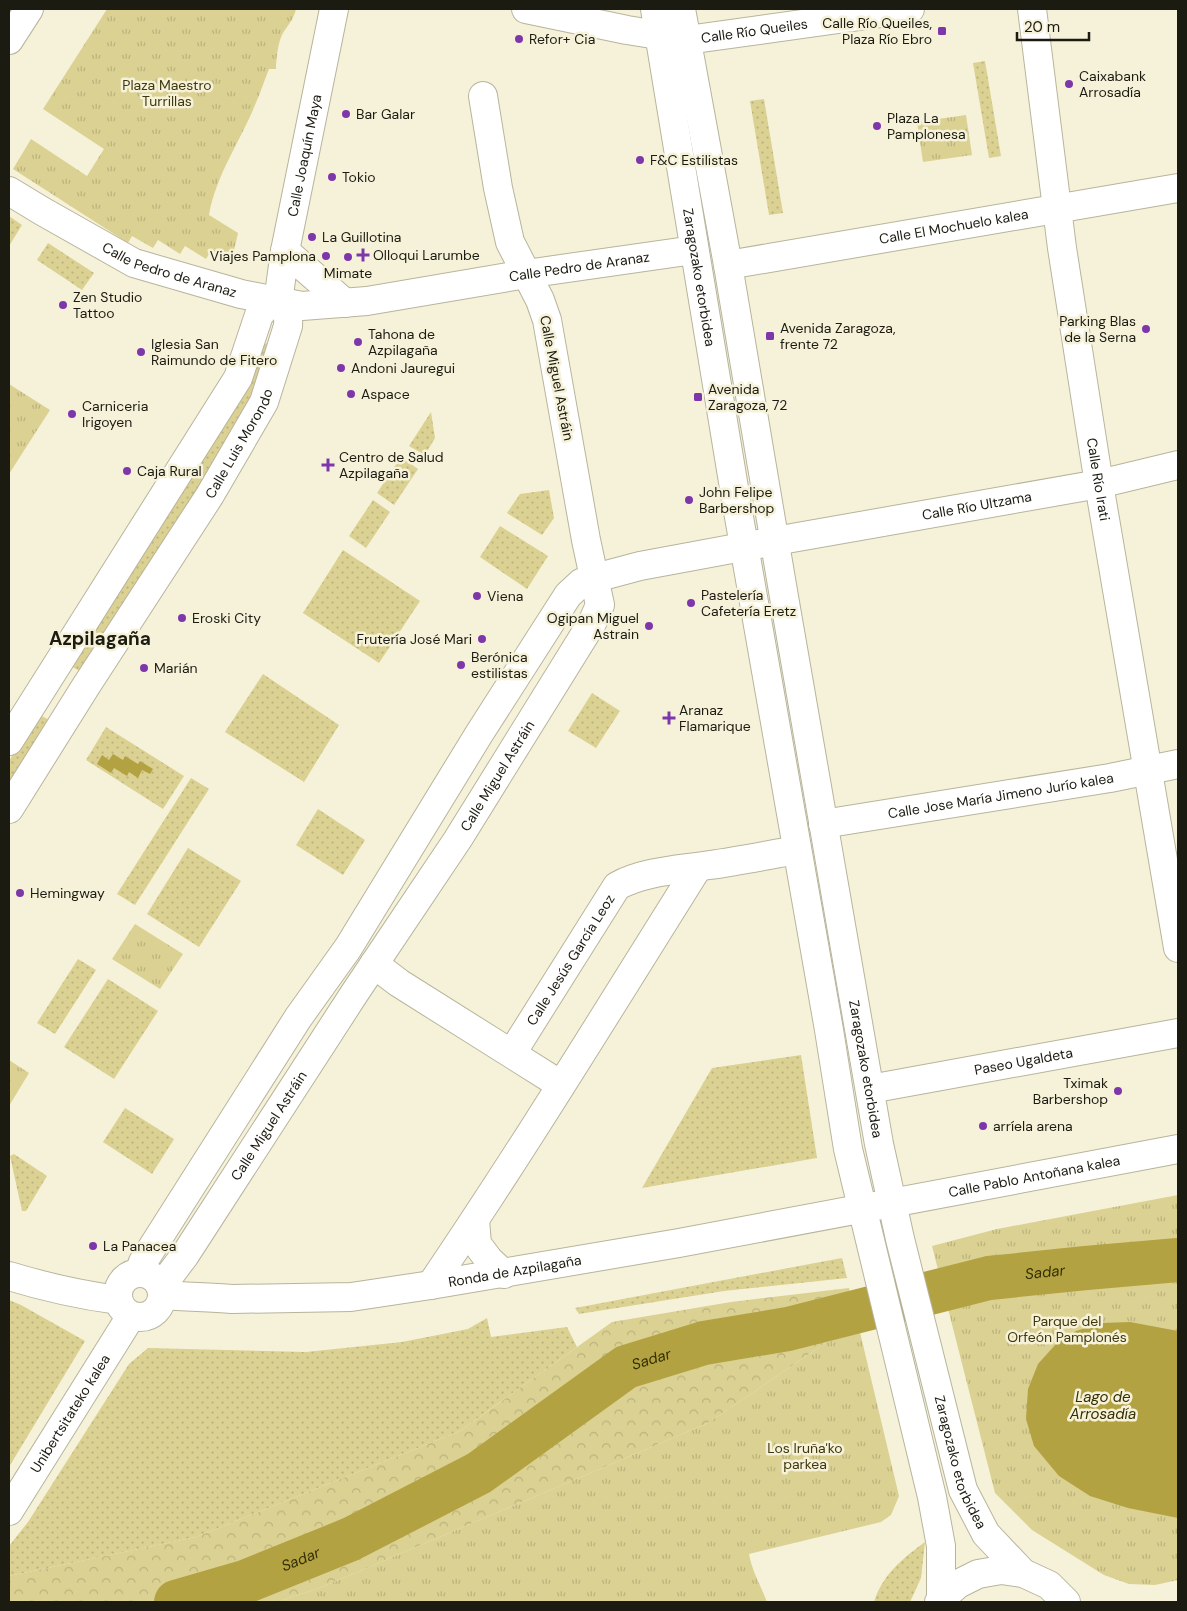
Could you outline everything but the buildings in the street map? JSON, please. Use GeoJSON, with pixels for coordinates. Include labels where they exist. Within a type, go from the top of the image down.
{"type":"FeatureCollection","features":[{"type":"Feature","properties":{"kind":"street"},"geometry":{"type":"LineString","coordinates":[[9,40],[29,9]]}},
{"type":"Feature","properties":{"kind":"street","name":"Calle Joaquín Maya"},"geometry":{"type":"LineString","coordinates":[[278,302],[285,251],[334,9]]}},
{"type":"Feature","properties":{"kind":"street","name":"Calle Río Queiles"},"geometry":{"type":"LineString","coordinates":[[526,9],[687,40],[910,9]]}},
{"type":"Feature","properties":{"kind":"street","name":"Zaragozako etorbidea"},"geometry":{"type":"LineString","coordinates":[[655,9],[744,547],[829,1030],[848,1149],[932,1497],[941,1546],[940,1600]]}},
{"type":"Feature","properties":{"kind":"street","name":"Zaragozako etorbidea"},"geometry":{"type":"LineString","coordinates":[[681,9],[728,265],[823,824],[892,1203],[963,1490],[986,1534],[1023,1573]]}},
{"type":"Feature","properties":{"kind":"street","name":"Calle Río Irati"},"geometry":{"type":"LineString","coordinates":[[1032,9],[1057,209],[1099,484],[1178,948]]}},
{"type":"Feature","properties":{"kind":"street","name":"Calle Miguel Astráin"},"geometry":{"type":"LineString","coordinates":[[162,1291],[458,838],[592,623],[600,605],[586,540],[547,320],[540,300],[510,242],[498,188],[483,96]]}},
{"type":"Feature","properties":{"kind":"street","name":"Calle El Mochuelo kalea"},"geometry":{"type":"LineString","coordinates":[[728,265],[1178,188]]}},
{"type":"Feature","properties":{"kind":"street","name":"Calle Pedro de Aranaz"},"geometry":{"type":"LineString","coordinates":[[9,191],[134,263],[241,294],[302,306],[367,300],[526,274],[694,250]]}},
{"type":"Feature","properties":{"kind":"street"},"geometry":{"type":"LineString","coordinates":[[285,251],[345,302]]}},
{"type":"Feature","properties":{"kind":"street"},"geometry":{"type":"LineString","coordinates":[[9,741],[238,378],[259,316],[266,307],[278,302]]}},
{"type":"Feature","properties":{"kind":"street","name":"Calle Luis Morondo"},"geometry":{"type":"LineString","coordinates":[[9,809],[210,495],[264,402],[288,326],[289,316],[278,302]]}},
{"type":"Feature","properties":{"kind":"street","name":"Calle Río Ultzama"},"geometry":{"type":"LineString","coordinates":[[775,541],[1099,484],[1178,465]]}},
{"type":"Feature","properties":{"kind":"street"},"geometry":{"type":"LineString","coordinates":[[139,1273],[143,1262],[298,1018],[348,948],[479,734],[568,595],[581,583],[640,566],[775,541]]}},
{"type":"Feature","properties":{"kind":"street"},"geometry":{"type":"LineString","coordinates":[[54,667],[86,686]]}},
{"type":"Feature","properties":{"kind":"street"},"geometry":{"type":"LineString","coordinates":[[36,698],[67,717]]}},
{"type":"Feature","properties":{"kind":"street","name":"Calle Jose María Jimeno Jurío kalea"},"geometry":{"type":"LineString","coordinates":[[823,824],[1148,771],[1178,764]]}},
{"type":"Feature","properties":{"kind":"street","name":"Calle Jesús García Leoz"},"geometry":{"type":"LineString","coordinates":[[512,1054],[616,886],[641,876],[797,850]]}},
{"type":"Feature","properties":{"kind":"street"},"geometry":{"type":"LineString","coordinates":[[431,1285],[562,1085],[698,867]]}},
{"type":"Feature","properties":{"kind":"street"},"geometry":{"type":"LineString","coordinates":[[348,948],[353,943],[361,941],[368,943],[374,948],[376,956],[374,964],[399,983],[562,1085]]}},
{"type":"Feature","properties":{"kind":"street","name":"Paseo Ugaldeta"},"geometry":{"type":"LineString","coordinates":[[870,1089],[1178,1033]]}},
{"type":"Feature","properties":{"kind":"street","name":"Calle Pablo Antoñana kalea"},"geometry":{"type":"LineString","coordinates":[[862,1208],[1178,1149]]}},
{"type":"Feature","properties":{"kind":"street","name":"Ronda de Azpilagaña"},"geometry":{"type":"LineString","coordinates":[[162,1291],[232,1299],[351,1297],[504,1274],[862,1208]]}},
{"type":"Feature","properties":{"kind":"street"},"geometry":{"type":"LineString","coordinates":[[475,1220],[477,1244],[489,1260],[504,1274]]}},
{"type":"Feature","properties":{"kind":"street"},"geometry":{"type":"LineString","coordinates":[[185,1255],[194,1277],[213,1297]]}},
{"type":"Feature","properties":{"kind":"street"},"geometry":{"type":"LineString","coordinates":[[9,1276],[38,1285],[84,1295],[125,1308],[138,1318],[152,1314],[161,1302],[162,1291],[152,1276],[139,1273],[127,1277],[122,1282],[117,1293],[125,1308]]}},
{"type":"Feature","properties":{"kind":"street","name":"Unibertsitateko kalea"},"geometry":{"type":"LineString","coordinates":[[9,1510],[125,1308]]}},
{"type":"Feature","properties":{"kind":"street"},"geometry":{"type":"LineString","coordinates":[[940,1600],[958,1584],[978,1574],[1001,1570],[1023,1573],[1049,1585],[1066,1602]]}},
{"type":"Feature","properties":{"kind":"green space","name":"Plaza Maestro Turrillas"},"geometry":{"type":"Polygon","coordinates":[[[107,9],[296,9],[280,41],[276,69],[269,69],[249,119],[223,172],[212,200],[209,215],[238,233],[232,259],[209,254],[206,259],[185,246],[180,254],[158,240],[153,248],[132,236],[128,243],[13,169],[31,139],[87,176],[104,149],[43,109],[107,9]]]}},
{"type":"Feature","properties":{"kind":"green space"},"geometry":{"type":"Polygon","coordinates":[[[985,61],[1001,156],[989,158],[973,63],[985,61]]]}},
{"type":"Feature","properties":{"kind":"green space"},"geometry":{"type":"Polygon","coordinates":[[[764,99],[783,213],[769,215],[750,101],[764,99]]]}},
{"type":"Feature","properties":{"kind":"green space"},"geometry":{"type":"Polygon","coordinates":[[[966,115],[972,155],[923,162],[917,122],[966,115]]]}},
{"type":"Feature","properties":{"kind":"green space"},"geometry":{"type":"Polygon","coordinates":[[[9,216],[22,225],[9,246],[9,216]]]}},
{"type":"Feature","properties":{"kind":"green space"},"geometry":{"type":"Polygon","coordinates":[[[48,243],[94,273],[82,290],[37,260],[48,243]]]}},
{"type":"Feature","properties":{"kind":"green space"},"geometry":{"type":"Polygon","coordinates":[[[267,343],[270,346],[251,399],[232,437],[80,671],[70,666],[219,434],[263,345],[267,343]]]}},
{"type":"Feature","properties":{"kind":"green space"},"geometry":{"type":"Polygon","coordinates":[[[9,384],[50,410],[9,474],[9,384]]]}},
{"type":"Feature","properties":{"kind":"green space"},"geometry":{"type":"Polygon","coordinates":[[[431,412],[435,438],[425,455],[409,446],[431,412]]]}},
{"type":"Feature","properties":{"kind":"green space"},"geometry":{"type":"Polygon","coordinates":[[[401,457],[418,469],[394,505],[377,493],[401,457]]]}},
{"type":"Feature","properties":{"kind":"green space"},"geometry":{"type":"Polygon","coordinates":[[[549,490],[554,518],[542,535],[507,513],[520,494],[549,490]]]}},
{"type":"Feature","properties":{"kind":"green space"},"geometry":{"type":"Polygon","coordinates":[[[373,500],[390,512],[366,548],[349,536],[373,500]]]}},
{"type":"Feature","properties":{"kind":"green space"},"geometry":{"type":"Polygon","coordinates":[[[500,526],[548,556],[527,589],[480,557],[500,526]]]}},
{"type":"Feature","properties":{"kind":"green space"},"geometry":{"type":"Polygon","coordinates":[[[343,550],[420,601],[379,663],[303,613],[343,550]]]}},
{"type":"Feature","properties":{"kind":"green space"},"geometry":{"type":"Polygon","coordinates":[[[263,674],[339,725],[304,782],[225,732],[263,674]]]}},
{"type":"Feature","properties":{"kind":"green space"},"geometry":{"type":"Polygon","coordinates":[[[592,693],[620,711],[596,748],[568,731],[592,693]]]}},
{"type":"Feature","properties":{"kind":"green space"},"geometry":{"type":"Polygon","coordinates":[[[38,714],[53,722],[9,793],[9,761],[38,714]]]}},
{"type":"Feature","properties":{"kind":"green space"},"geometry":{"type":"Polygon","coordinates":[[[106,727],[184,776],[163,809],[86,760],[106,727]]]}},
{"type":"Feature","properties":{"kind":"green space"},"geometry":{"type":"Polygon","coordinates":[[[191,778],[209,789],[135,905],[117,894],[191,778]]]}},
{"type":"Feature","properties":{"kind":"green space"},"geometry":{"type":"Polygon","coordinates":[[[318,809],[365,840],[343,875],[296,845],[318,809]]]}},
{"type":"Feature","properties":{"kind":"green space"},"geometry":{"type":"Polygon","coordinates":[[[188,848],[241,881],[199,947],[147,914],[188,848]]]}},
{"type":"Feature","properties":{"kind":"green space"},"geometry":{"type":"Polygon","coordinates":[[[135,924],[183,954],[160,989],[112,959],[135,924]]]}},
{"type":"Feature","properties":{"kind":"green space"},"geometry":{"type":"Polygon","coordinates":[[[78,959],[96,970],[55,1034],[37,1023],[78,959]]]}},
{"type":"Feature","properties":{"kind":"green space"},"geometry":{"type":"Polygon","coordinates":[[[108,979],[158,1011],[114,1079],[64,1047],[108,979]]]}},
{"type":"Feature","properties":{"kind":"green space"},"geometry":{"type":"Polygon","coordinates":[[[801,1055],[817,1158],[642,1188],[712,1068],[801,1055]]]}},
{"type":"Feature","properties":{"kind":"green space"},"geometry":{"type":"Polygon","coordinates":[[[9,1060],[29,1073],[9,1106],[9,1060]]]}},
{"type":"Feature","properties":{"kind":"green space"},"geometry":{"type":"Polygon","coordinates":[[[125,1108],[174,1139],[152,1174],[103,1142],[125,1108]]]}},
{"type":"Feature","properties":{"kind":"green space"},"geometry":{"type":"Polygon","coordinates":[[[14,1154],[47,1176],[26,1211],[22,1211],[10,1156],[14,1154]]]}},
{"type":"Feature","properties":{"kind":"green space","name":"Parque del Orfeón Pamplonés"},"geometry":{"type":"Polygon","coordinates":[[[1178,1195],[1178,1580],[1155,1585],[1129,1584],[1104,1575],[1032,1530],[995,1493],[932,1246],[997,1229],[1178,1195]]]}},
{"type":"Feature","properties":{"kind":"green space"},"geometry":{"type":"Polygon","coordinates":[[[842,1258],[847,1278],[724,1291],[579,1314],[575,1308],[842,1258]]]}},
{"type":"Feature","properties":{"kind":"green space"},"geometry":{"type":"Polygon","coordinates":[[[849,1288],[859,1328],[827,1342],[708,1423],[322,1587],[277,1602],[9,1602],[9,1576],[196,1537],[460,1431],[612,1322],[731,1302],[849,1288]]]}},
{"type":"Feature","properties":{"kind":"green space"},"geometry":{"type":"Polygon","coordinates":[[[9,1300],[85,1341],[9,1467],[9,1300]]]}},
{"type":"Feature","properties":{"kind":"green space"},"geometry":{"type":"Polygon","coordinates":[[[487,1318],[491,1337],[567,1327],[577,1347],[460,1431],[196,1537],[9,1576],[9,1546],[28,1522],[129,1364],[148,1348],[306,1352],[402,1342],[468,1329],[487,1318]]]}},
{"type":"Feature","properties":{"kind":"green space","name":"Los Iruña'ko parkea"},"geometry":{"type":"Polygon","coordinates":[[[859,1328],[899,1496],[891,1515],[881,1522],[749,1554],[754,1572],[767,1602],[277,1602],[322,1587],[708,1423],[827,1342],[859,1328]]]}},
{"type":"Feature","properties":{"kind":"green space"},"geometry":{"type":"Polygon","coordinates":[[[925,1542],[921,1578],[910,1602],[874,1602],[882,1583],[888,1575],[901,1561],[925,1542]]]}},
{"type":"Feature","properties":{"kind":"water"},"geometry":{"type":"Polygon","coordinates":[[[113,754],[123,760],[125,756],[138,764],[140,761],[153,769],[150,774],[142,770],[138,778],[129,772],[127,776],[114,768],[111,773],[97,764],[102,755],[109,760],[113,754]]]}},
{"type":"Feature","properties":{"kind":"water","name":"Lago de Arrosadía"},"geometry":{"type":"Polygon","coordinates":[[[1130,1322],[1178,1331],[1178,1518],[1128,1508],[1090,1496],[1059,1476],[1034,1446],[1026,1419],[1028,1389],[1038,1364],[1056,1344],[1076,1331],[1102,1323],[1130,1322]]]}},
{"type":"Feature","properties":{"kind":"waterway","name":"Sadar"},"geometry":{"type":"LineString","coordinates":[[176,1602],[245,1582],[351,1539],[479,1473],[626,1367],[704,1343],[788,1329],[989,1278],[1178,1260]]}},
{"type":"Feature","properties":{"kind":"place","name":"Calle Río Queiles, Plaza Río Ebro"},"geometry":{"type":"Point","coordinates":[942,31]}},
{"type":"Feature","properties":{"kind":"place","name":"Refor+ Cia"},"geometry":{"type":"Point","coordinates":[519,39]}},
{"type":"Feature","properties":{"kind":"place","name":"Caixabank Arrosadía"},"geometry":{"type":"Point","coordinates":[1069,84]}},
{"type":"Feature","properties":{"kind":"place","name":"Bar Galar"},"geometry":{"type":"Point","coordinates":[346,114]}},
{"type":"Feature","properties":{"kind":"place","name":"Plaza La Pamplonesa"},"geometry":{"type":"Point","coordinates":[877,126]}},
{"type":"Feature","properties":{"kind":"place","name":"F&C Estilistas"},"geometry":{"type":"Point","coordinates":[640,160]}},
{"type":"Feature","properties":{"kind":"place","name":"Tokio"},"geometry":{"type":"Point","coordinates":[332,177]}},
{"type":"Feature","properties":{"kind":"place","name":"La Guillotina"},"geometry":{"type":"Point","coordinates":[312,237]}},
{"type":"Feature","properties":{"kind":"place","name":"Olloqui Larumbe"},"geometry":{"type":"Point","coordinates":[363,255]}},
{"type":"Feature","properties":{"kind":"place","name":"Viajes Pamplona"},"geometry":{"type":"Point","coordinates":[326,256]}},
{"type":"Feature","properties":{"kind":"place","name":"Mimate"},"geometry":{"type":"Point","coordinates":[348,257]}},
{"type":"Feature","properties":{"kind":"place","name":"Zen Studio Tattoo"},"geometry":{"type":"Point","coordinates":[63,305]}},
{"type":"Feature","properties":{"kind":"place","name":"Parking Blas de la Serna"},"geometry":{"type":"Point","coordinates":[1146,329]}},
{"type":"Feature","properties":{"kind":"place","name":"Avenida Zaragoza, frente 72"},"geometry":{"type":"Point","coordinates":[770,336]}},
{"type":"Feature","properties":{"kind":"place","name":"Tahona de Azpilagaña"},"geometry":{"type":"Point","coordinates":[358,342]}},
{"type":"Feature","properties":{"kind":"place","name":"Iglesia San Raimundo de Fitero"},"geometry":{"type":"Point","coordinates":[141,352]}},
{"type":"Feature","properties":{"kind":"place","name":"Andoni Jauregui"},"geometry":{"type":"Point","coordinates":[341,368]}},
{"type":"Feature","properties":{"kind":"place","name":"Aspace"},"geometry":{"type":"Point","coordinates":[351,394]}},
{"type":"Feature","properties":{"kind":"place","name":"Avenida Zaragoza, 72"},"geometry":{"type":"Point","coordinates":[698,397]}},
{"type":"Feature","properties":{"kind":"place","name":"Carniceria Irigoyen"},"geometry":{"type":"Point","coordinates":[72,414]}},
{"type":"Feature","properties":{"kind":"place","name":"Centro de Salud Azpilagaña"},"geometry":{"type":"Point","coordinates":[328,465]}},
{"type":"Feature","properties":{"kind":"place","name":"Caja Rural"},"geometry":{"type":"Point","coordinates":[127,471]}},
{"type":"Feature","properties":{"kind":"place","name":"John Felipe Barbershop"},"geometry":{"type":"Point","coordinates":[689,500]}},
{"type":"Feature","properties":{"kind":"place","name":"Viena"},"geometry":{"type":"Point","coordinates":[477,596]}},
{"type":"Feature","properties":{"kind":"place","name":"Pastelería Cafetería Eretz"},"geometry":{"type":"Point","coordinates":[691,603]}},
{"type":"Feature","properties":{"kind":"place","name":"Eroski City"},"geometry":{"type":"Point","coordinates":[182,618]}},
{"type":"Feature","properties":{"kind":"place","name":"Ogipan Miguel Astrain"},"geometry":{"type":"Point","coordinates":[649,626]}},
{"type":"Feature","properties":{"kind":"place","name":"Frutería José Mari"},"geometry":{"type":"Point","coordinates":[482,639]}},
{"type":"Feature","properties":{"kind":"place","name":"Berónica estilistas"},"geometry":{"type":"Point","coordinates":[461,665]}},
{"type":"Feature","properties":{"kind":"place","name":"Marián"},"geometry":{"type":"Point","coordinates":[144,668]}},
{"type":"Feature","properties":{"kind":"place","name":"Aranaz Flamarique"},"geometry":{"type":"Point","coordinates":[669,718]}},
{"type":"Feature","properties":{"kind":"place","name":"Hemingway"},"geometry":{"type":"Point","coordinates":[20,893]}},
{"type":"Feature","properties":{"kind":"place","name":"Tximak Barbershop"},"geometry":{"type":"Point","coordinates":[1118,1091]}},
{"type":"Feature","properties":{"kind":"place","name":"arríela arena"},"geometry":{"type":"Point","coordinates":[983,1126]}},
{"type":"Feature","properties":{"kind":"place","name":"La Panacea"},"geometry":{"type":"Point","coordinates":[93,1246]}},
{"type":"Feature","properties":{"kind":"district","name":"Azpilagaña"},"geometry":{"type":"Point","coordinates":[100,638]}}]}
